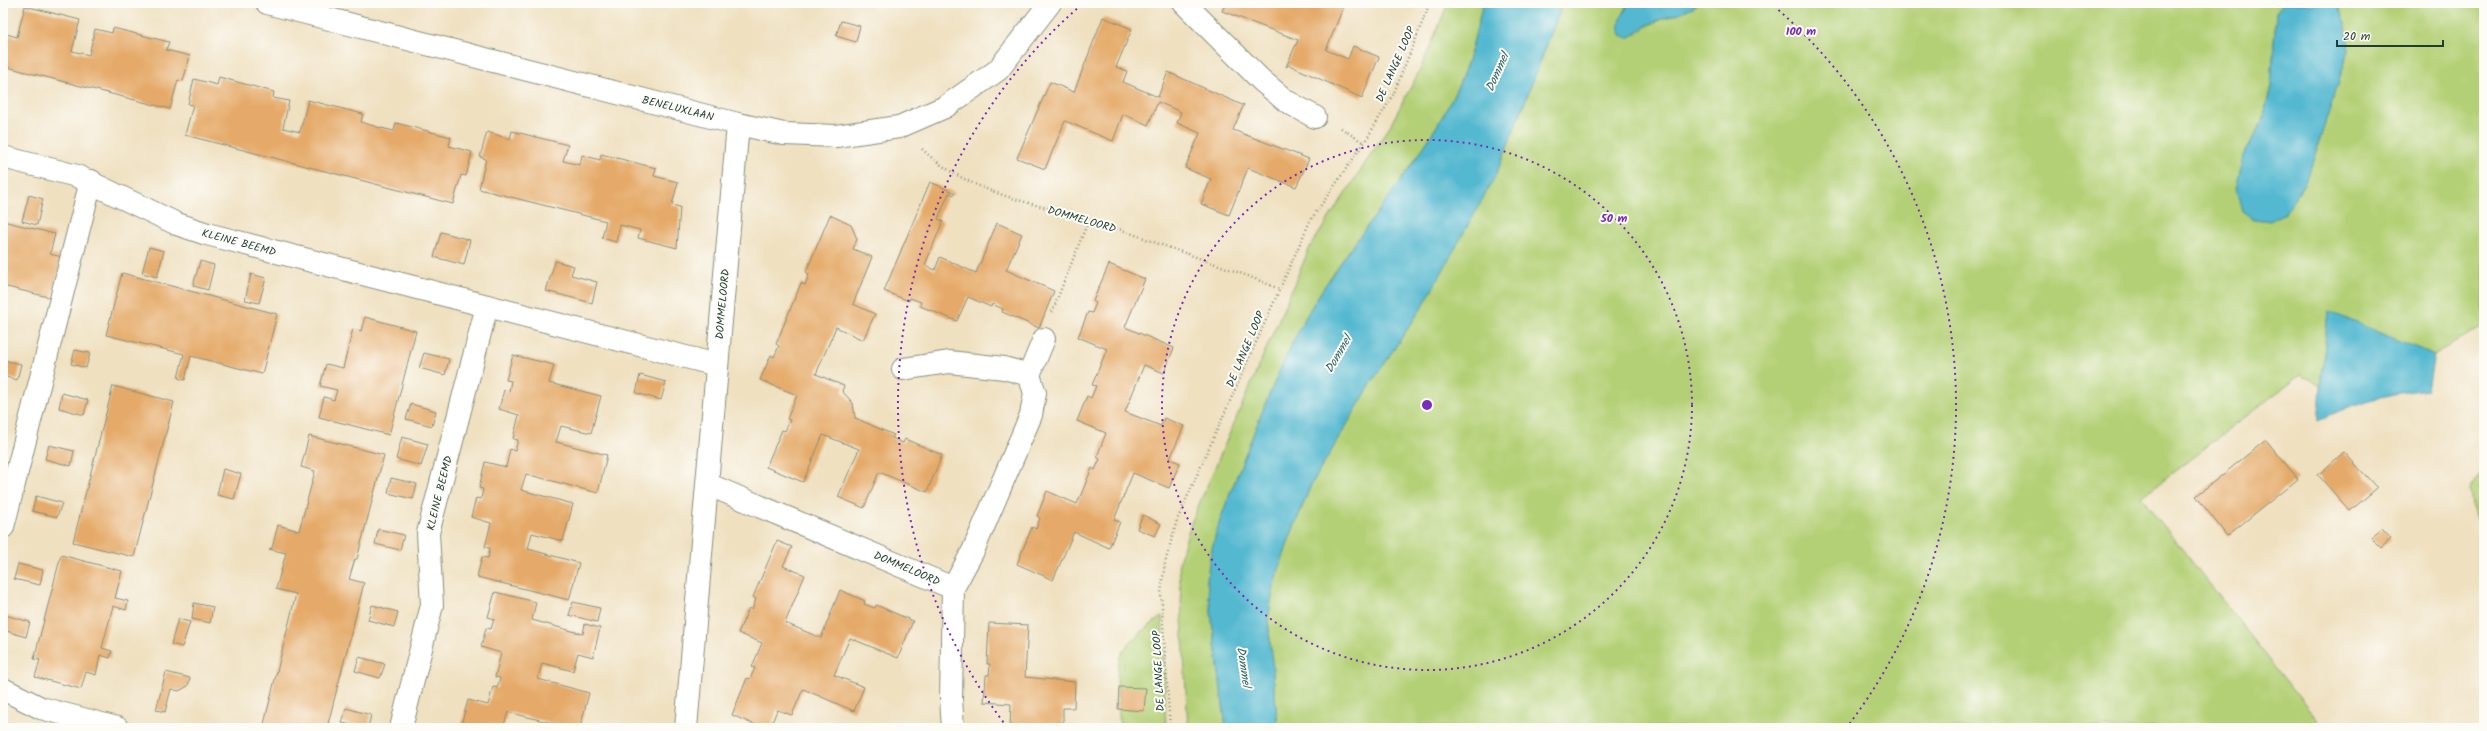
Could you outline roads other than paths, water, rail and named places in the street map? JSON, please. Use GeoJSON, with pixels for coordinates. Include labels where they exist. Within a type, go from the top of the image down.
{"type":"FeatureCollection","features":[{"type":"Feature","properties":{"kind":"street","name":"BENELUXLAAN"},"geometry":{"type":"LineString","coordinates":[[267,3],[738,124],[784,134],[836,136],[899,127],[945,107],[998,70],[1050,3]]}},
{"type":"Feature","properties":{"kind":"street"},"geometry":{"type":"LineString","coordinates":[[1184,3],[1261,80],[1286,101],[1315,117]]}},
{"type":"Feature","properties":{"kind":"street","name":"DOMMELOORD"},"geometry":{"type":"LineString","coordinates":[[686,728],[738,124]]}},
{"type":"Feature","properties":{"kind":"street","name":"KLEINE BEEMD"},"geometry":{"type":"LineString","coordinates":[[3,157],[91,181],[176,224],[207,234],[717,365]]}},
{"type":"Feature","properties":{"kind":"street"},"geometry":{"type":"LineString","coordinates":[[3,526],[91,181]]}},
{"type":"Feature","properties":{"kind":"street","name":"KLEINE BEEMD"},"geometry":{"type":"LineString","coordinates":[[401,728],[432,605],[428,533],[487,306]]}},
{"type":"Feature","properties":{"kind":"street"},"geometry":{"type":"LineString","coordinates":[[903,369],[949,362],[1004,368],[1029,374],[1044,339]]}},
{"type":"Feature","properties":{"kind":"street","name":"DOMMELOORD"},"geometry":{"type":"LineString","coordinates":[[953,728],[951,699],[953,588],[973,551],[1031,415],[1035,393],[1029,374]]}},
{"type":"Feature","properties":{"kind":"street","name":"DOMMELOORD"},"geometry":{"type":"LineString","coordinates":[[707,484],[953,588]]}},
{"type":"Feature","properties":{"kind":"street"},"geometry":{"type":"LineString","coordinates":[[3,689],[41,708],[117,728]]}},
{"type":"Feature","properties":{"kind":"water","name":"Dommel"},"geometry":{"type":"Polygon","coordinates":[[[1483,3],[1563,3],[1497,173],[1423,306],[1374,379],[1311,485],[1290,537],[1275,581],[1268,619],[1278,728],[1226,728],[1207,581],[1212,550],[1220,519],[1268,398],[1295,337],[1317,298],[1410,167],[1444,113],[1459,84],[1467,64],[1483,3]]]}},
{"type":"Feature","properties":{"kind":"water"},"geometry":{"type":"Polygon","coordinates":[[[1630,3],[1696,3],[1695,6],[1689,9],[1648,25],[1628,38],[1621,35],[1620,23],[1630,3]]]}},
{"type":"Feature","properties":{"kind":"water"},"geometry":{"type":"Polygon","coordinates":[[[2283,3],[2337,3],[2346,26],[2349,50],[2308,176],[2286,213],[2270,221],[2254,219],[2242,211],[2236,189],[2244,156],[2264,115],[2271,86],[2276,13],[2283,3]]]}},
{"type":"Feature","properties":{"kind":"water"},"geometry":{"type":"Polygon","coordinates":[[[2328,311],[2434,355],[2428,389],[2372,399],[2346,408],[2318,421],[2328,311]]]}}]}
